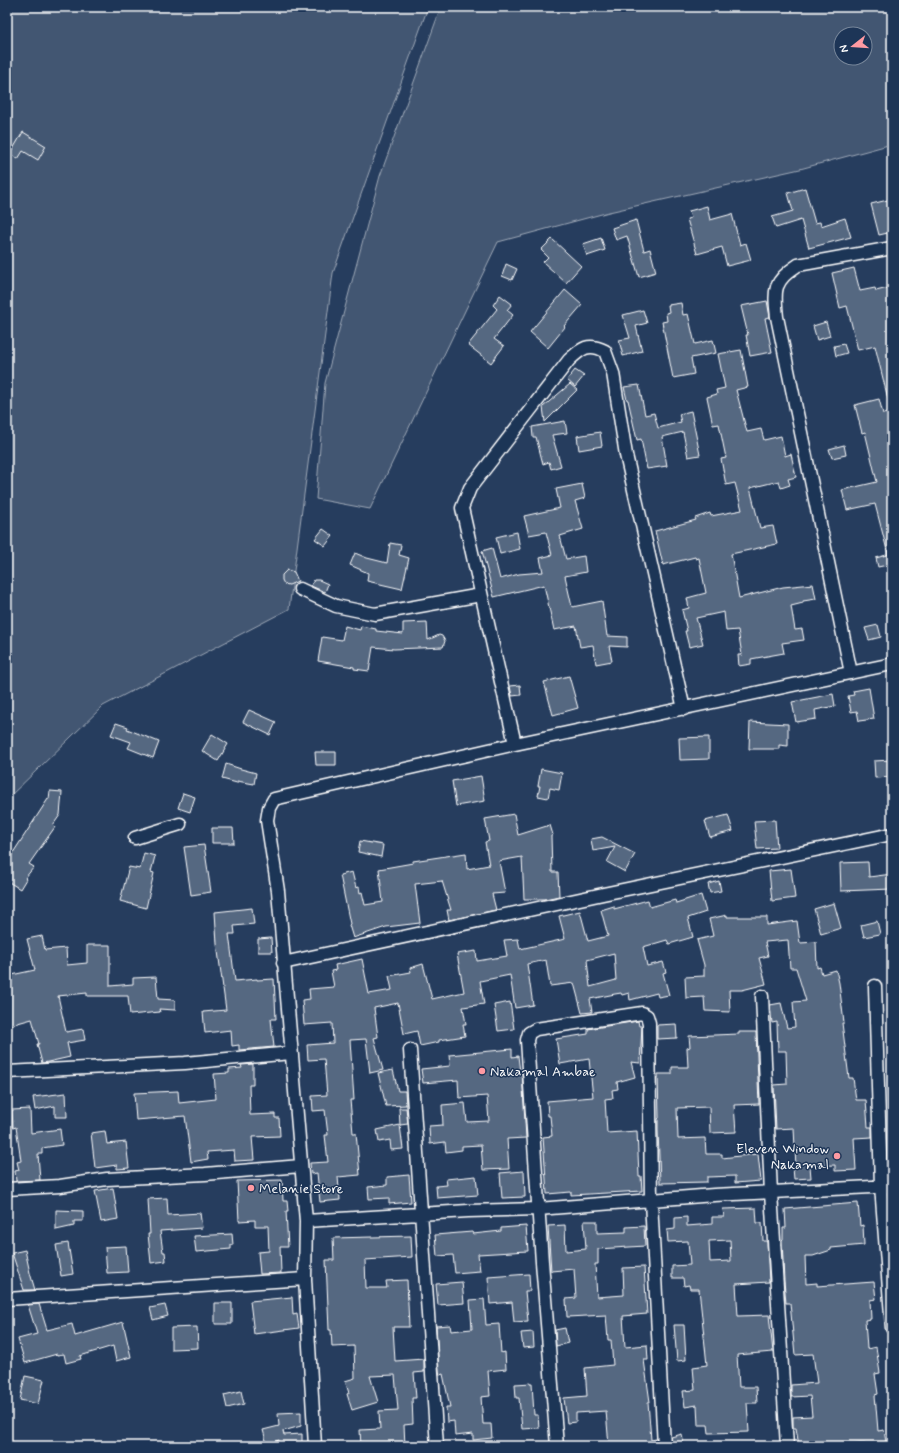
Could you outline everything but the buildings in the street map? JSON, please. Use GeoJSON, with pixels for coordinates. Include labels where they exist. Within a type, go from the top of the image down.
{"type":"FeatureCollection","features":[{"type":"Feature","properties":{"kind":"street"},"geometry":{"type":"LineString","coordinates":[[851,673],[777,317],[775,295],[778,282],[786,272],[798,265],[892,248]]}},
{"type":"Feature","properties":{"kind":"street"},"geometry":{"type":"LineString","coordinates":[[515,744],[462,508],[470,488],[569,360],[581,349],[590,346],[605,351],[613,373],[626,455],[684,709]]}},
{"type":"Feature","properties":{"kind":"street"},"geometry":{"type":"LineString","coordinates":[[300,589],[336,606],[375,614],[482,595]]}},
{"type":"Feature","properties":{"kind":"street"},"geometry":{"type":"LineString","coordinates":[[315,1446],[305,1279],[306,1221],[278,890],[267,820],[269,808],[274,799],[515,744],[892,664]]}},
{"type":"Feature","properties":{"kind":"street"},"geometry":{"type":"LineString","coordinates":[[135,838],[180,824]]}},
{"type":"Feature","properties":{"kind":"street"},"geometry":{"type":"LineString","coordinates":[[283,963],[892,834]]}},
{"type":"Feature","properties":{"kind":"street"},"geometry":{"type":"LineString","coordinates":[[875,986],[892,1328]]}},
{"type":"Feature","properties":{"kind":"street"},"geometry":{"type":"LineString","coordinates":[[762,996],[771,1193],[787,1446]]}},
{"type":"Feature","properties":{"kind":"street"},"geometry":{"type":"LineString","coordinates":[[557,1446],[538,1209],[527,1040],[529,1033],[536,1029],[642,1013],[647,1016],[649,1023],[651,1200],[664,1446]]}},
{"type":"Feature","properties":{"kind":"street"},"geometry":{"type":"LineString","coordinates":[[410,1050],[437,1446]]}},
{"type":"Feature","properties":{"kind":"street"},"geometry":{"type":"LineString","coordinates":[[7,1072],[185,1063],[291,1053]]}},
{"type":"Feature","properties":{"kind":"street"},"geometry":{"type":"LineString","coordinates":[[7,1189],[60,1186],[107,1179],[205,1174],[301,1166]]}},
{"type":"Feature","properties":{"kind":"street"},"geometry":{"type":"LineString","coordinates":[[306,1221],[538,1209],[714,1195],[886,1186]]}},
{"type":"Feature","properties":{"kind":"street"},"geometry":{"type":"LineString","coordinates":[[7,1299],[305,1279]]}},
{"type":"Feature","properties":{"kind":"shaded area"},"geometry":{"type":"Polygon","coordinates":[[[7,7],[428,7],[333,273],[289,609],[103,706],[7,799],[7,7]]]}},
{"type":"Feature","properties":{"kind":"shaded area"},"geometry":{"type":"Polygon","coordinates":[[[441,7],[892,7],[892,144],[800,169],[609,212],[498,242],[370,509],[316,499],[325,383],[380,176],[441,7]]]}},
{"type":"Feature","properties":{"kind":"shaded area"},"geometry":{"type":"Polygon","coordinates":[[[881,1186],[892,1186],[892,1280],[881,1186]]]}},
{"type":"Feature","properties":{"kind":"place","name":"Nakamal Ambae"},"geometry":{"type":"Point","coordinates":[482,1071]}},
{"type":"Feature","properties":{"kind":"place","name":"Eleven Window Nakamal"},"geometry":{"type":"Point","coordinates":[837,1156]}},
{"type":"Feature","properties":{"kind":"place","name":"Melanie Store"},"geometry":{"type":"Point","coordinates":[251,1188]}}]}
